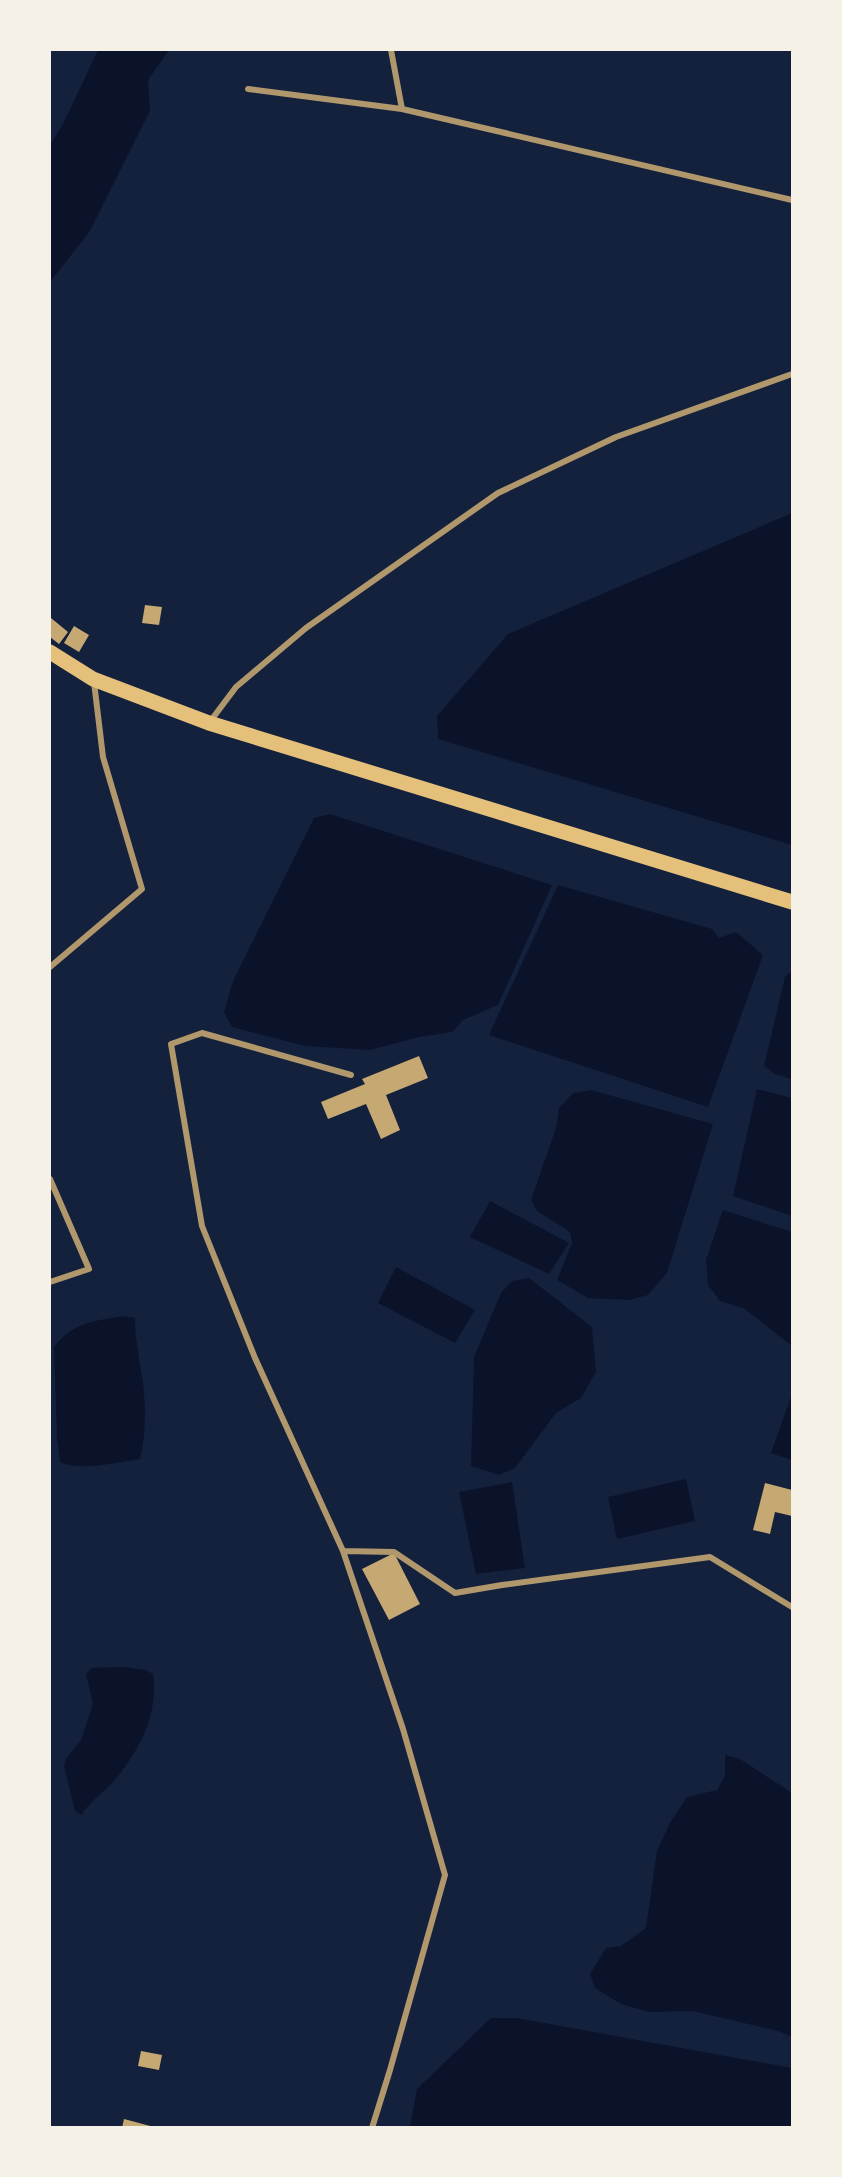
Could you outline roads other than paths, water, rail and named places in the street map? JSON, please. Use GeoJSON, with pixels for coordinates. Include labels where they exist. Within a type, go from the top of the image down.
{"type":"FeatureCollection","features":[{"type":"Feature","properties":{"kind":"main road"},"geometry":{"type":"LineString","coordinates":[[50,652],[93,679],[209,723],[792,902]]}},
{"type":"Feature","properties":{"kind":"street"},"geometry":{"type":"LineString","coordinates":[[391,50],[402,109]]}},
{"type":"Feature","properties":{"kind":"street"},"geometry":{"type":"LineString","coordinates":[[248,89],[402,109],[792,200]]}},
{"type":"Feature","properties":{"kind":"street"},"geometry":{"type":"LineString","coordinates":[[209,723],[236,687],[306,628],[498,494],[616,436],[792,374]]}},
{"type":"Feature","properties":{"kind":"street"},"geometry":{"type":"LineString","coordinates":[[50,967],[142,889],[103,757],[93,679]]}},
{"type":"Feature","properties":{"kind":"street"},"geometry":{"type":"LineString","coordinates":[[351,1075],[202,1033],[171,1044],[202,1226],[255,1358],[343,1551],[404,1729],[445,1875],[372,2127]]}},
{"type":"Feature","properties":{"kind":"street"},"geometry":{"type":"LineString","coordinates":[[50,1179],[89,1269],[50,1282]]}},
{"type":"Feature","properties":{"kind":"street"},"geometry":{"type":"LineString","coordinates":[[343,1551],[394,1552],[455,1593],[710,1557],[792,1607]]}},
{"type":"Feature","properties":{"kind":"water"},"geometry":{"type":"Polygon","coordinates":[[[98,50],[169,50],[148,80],[150,111],[90,231],[50,282],[50,145],[63,124],[98,50]]]}},
{"type":"Feature","properties":{"kind":"water"},"geometry":{"type":"Polygon","coordinates":[[[792,513],[792,845],[438,739],[437,716],[508,634],[792,513]]]}},
{"type":"Feature","properties":{"kind":"water"},"geometry":{"type":"Polygon","coordinates":[[[330,814],[552,885],[498,1005],[463,1020],[452,1032],[419,1037],[370,1050],[305,1046],[232,1027],[224,1012],[233,981],[314,818],[330,814]]]}},
{"type":"Feature","properties":{"kind":"water"},"geometry":{"type":"Polygon","coordinates":[[[558,885],[712,929],[719,938],[736,932],[763,955],[708,1107],[489,1035],[558,885]]]}},
{"type":"Feature","properties":{"kind":"water"},"geometry":{"type":"Polygon","coordinates":[[[792,971],[792,1079],[775,1074],[764,1066],[785,977],[792,971]]]}},
{"type":"Feature","properties":{"kind":"water"},"geometry":{"type":"Polygon","coordinates":[[[757,1089],[792,1098],[792,1216],[733,1196],[757,1089]]]}},
{"type":"Feature","properties":{"kind":"water"},"geometry":{"type":"Polygon","coordinates":[[[591,1090],[713,1124],[667,1273],[648,1295],[629,1300],[588,1298],[557,1280],[572,1243],[570,1232],[537,1211],[531,1200],[556,1128],[559,1108],[573,1093],[591,1090]]]}},
{"type":"Feature","properties":{"kind":"water"},"geometry":{"type":"Polygon","coordinates":[[[490,1201],[569,1243],[549,1274],[470,1237],[490,1201]]]}},
{"type":"Feature","properties":{"kind":"water"},"geometry":{"type":"Polygon","coordinates":[[[723,1210],[792,1232],[792,1346],[745,1309],[720,1301],[708,1285],[706,1260],[723,1210]]]}},
{"type":"Feature","properties":{"kind":"water"},"geometry":{"type":"Polygon","coordinates":[[[396,1267],[475,1310],[455,1343],[378,1303],[396,1267]]]}},
{"type":"Feature","properties":{"kind":"water"},"geometry":{"type":"Polygon","coordinates":[[[529,1278],[592,1327],[596,1372],[581,1398],[556,1413],[515,1468],[499,1475],[471,1466],[474,1357],[501,1293],[512,1281],[529,1278]]]}},
{"type":"Feature","properties":{"kind":"water"},"geometry":{"type":"Polygon","coordinates":[[[123,1316],[135,1318],[143,1383],[145,1421],[140,1459],[88,1466],[68,1465],[60,1462],[54,1347],[69,1332],[85,1324],[123,1316]]]}},
{"type":"Feature","properties":{"kind":"water"},"geometry":{"type":"Polygon","coordinates":[[[792,1394],[792,1460],[771,1453],[792,1394]]]}},
{"type":"Feature","properties":{"kind":"water"},"geometry":{"type":"Polygon","coordinates":[[[686,1479],[695,1521],[617,1539],[608,1497],[686,1479]]]}},
{"type":"Feature","properties":{"kind":"water"},"geometry":{"type":"Polygon","coordinates":[[[512,1482],[525,1568],[476,1574],[459,1492],[512,1482]]]}},
{"type":"Feature","properties":{"kind":"water"},"geometry":{"type":"Polygon","coordinates":[[[123,1667],[146,1670],[153,1674],[154,1689],[150,1718],[139,1745],[123,1769],[82,1815],[75,1811],[64,1766],[66,1758],[81,1740],[93,1704],[86,1674],[91,1668],[123,1667]]]}},
{"type":"Feature","properties":{"kind":"water"},"geometry":{"type":"Polygon","coordinates":[[[725,1755],[740,1759],[792,1793],[792,2037],[778,2031],[693,2011],[649,2012],[621,2004],[595,1988],[590,1974],[606,1948],[621,1946],[646,1928],[657,1851],[670,1823],[687,1797],[717,1790],[725,1776],[725,1755]]]}},
{"type":"Feature","properties":{"kind":"water"},"geometry":{"type":"Polygon","coordinates":[[[491,2018],[517,2018],[792,2068],[792,2127],[410,2127],[417,2089],[491,2018]]]}}]}
